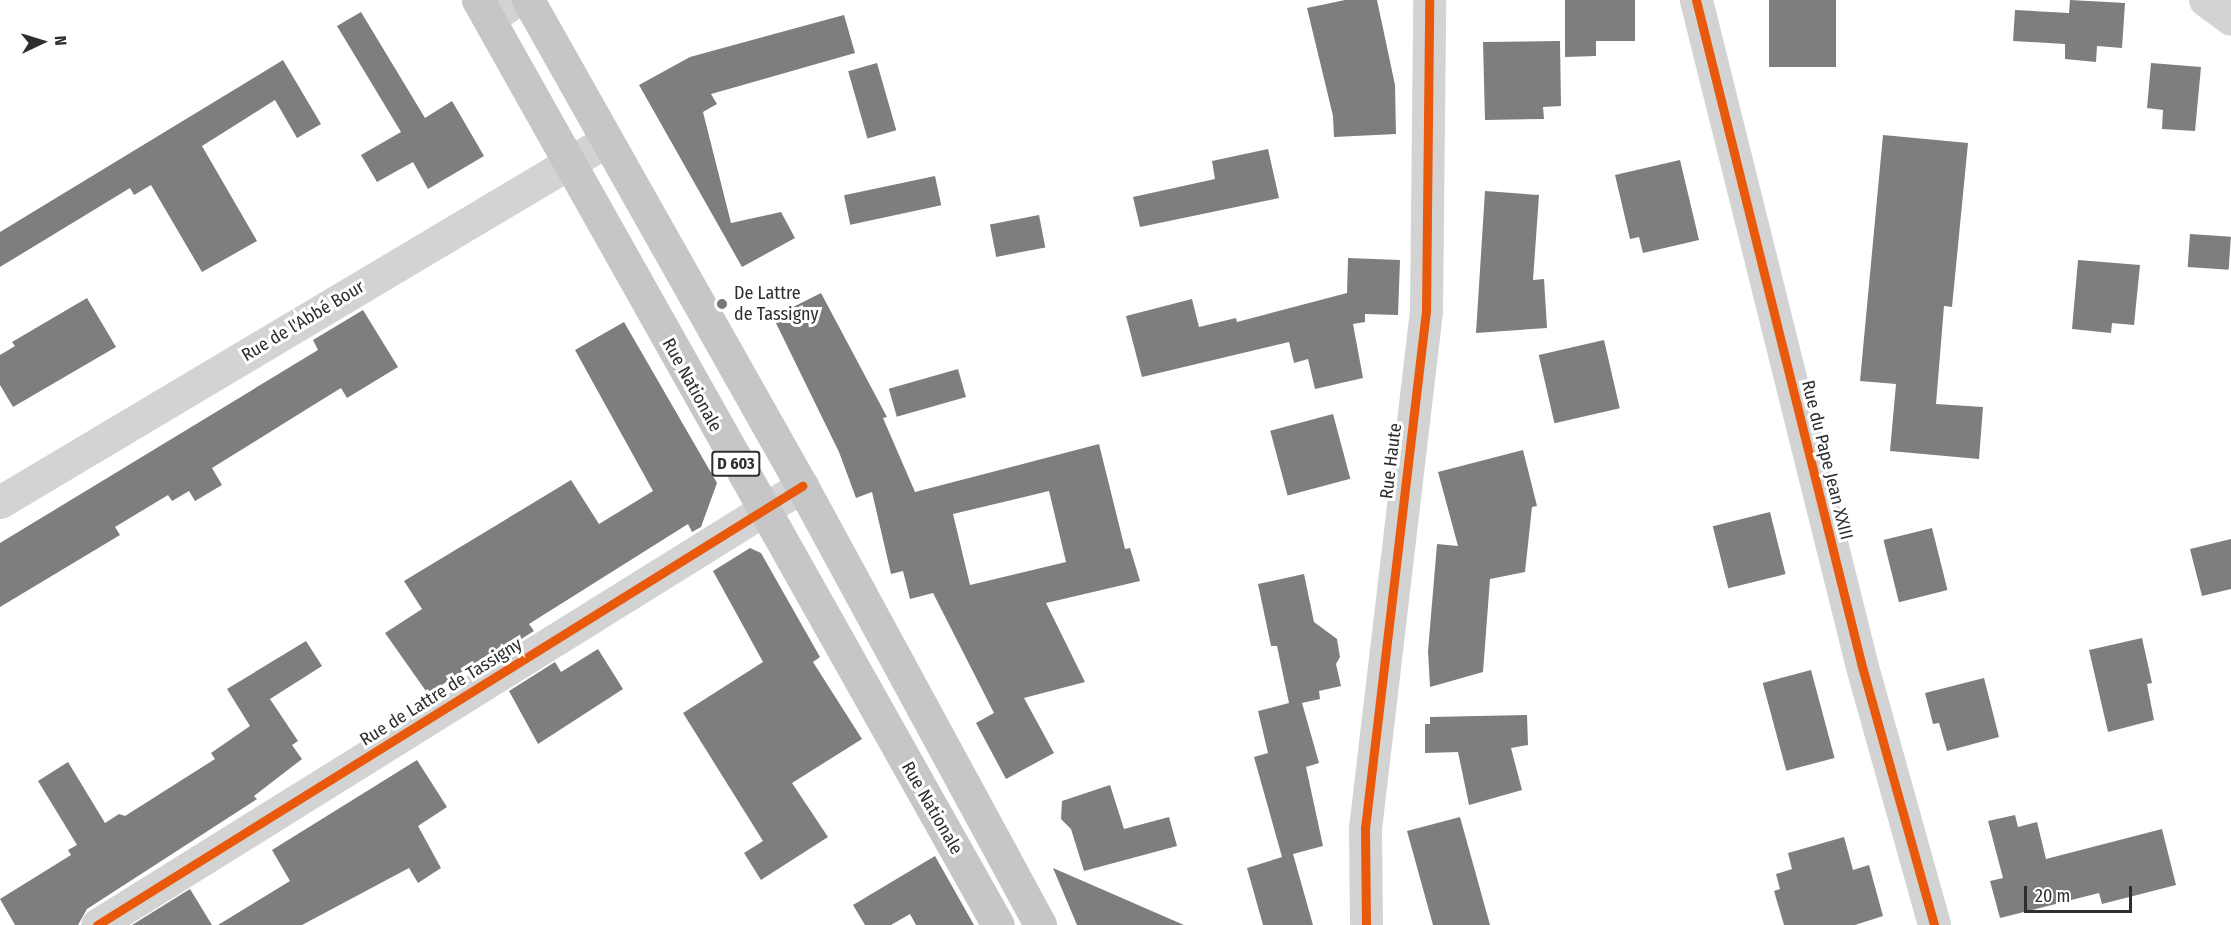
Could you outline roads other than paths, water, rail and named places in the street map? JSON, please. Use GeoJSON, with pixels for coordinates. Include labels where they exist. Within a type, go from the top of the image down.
{"type":"FeatureCollection","features":[{"type":"Feature","properties":{"kind":"main road","name":"Rue Nationale"},"geometry":{"type":"LineString","coordinates":[[528,0],[802,486],[981,822],[1040,925]]}},
{"type":"Feature","properties":{"kind":"main road","name":"Rue Nationale"},"geometry":{"type":"LineString","coordinates":[[484,10],[762,511],[998,925]]}},
{"type":"Feature","properties":{"kind":"main road"},"geometry":{"type":"LineString","coordinates":[[951,839],[981,822]]}},
{"type":"Feature","properties":{"kind":"street"},"geometry":{"type":"LineString","coordinates":[[484,10],[516,0]]}},
{"type":"Feature","properties":{"kind":"street","name":"Rue Haute"},"geometry":{"type":"LineString","coordinates":[[1366,925],[1365,828],[1426,311],[1429,0]]}},
{"type":"Feature","properties":{"kind":"street","name":"Rue du Pape Jean XXIII"},"geometry":{"type":"LineString","coordinates":[[1696,0],[1861,663],[1934,925]]}},
{"type":"Feature","properties":{"kind":"street"},"geometry":{"type":"LineString","coordinates":[[2205,0],[2231,19]]}},
{"type":"Feature","properties":{"kind":"street","name":"Rue de l'Abbé Bour"},"geometry":{"type":"LineString","coordinates":[[0,502],[567,162],[606,141]]}},
{"type":"Feature","properties":{"kind":"street","name":"Rue de Lattre de Tassigny"},"geometry":{"type":"LineString","coordinates":[[98,925],[802,486]]}},
{"type":"Feature","properties":{"kind":"place","name":"De Lattre de Tassigny"},"geometry":{"type":"Point","coordinates":[722,304]}}]}
